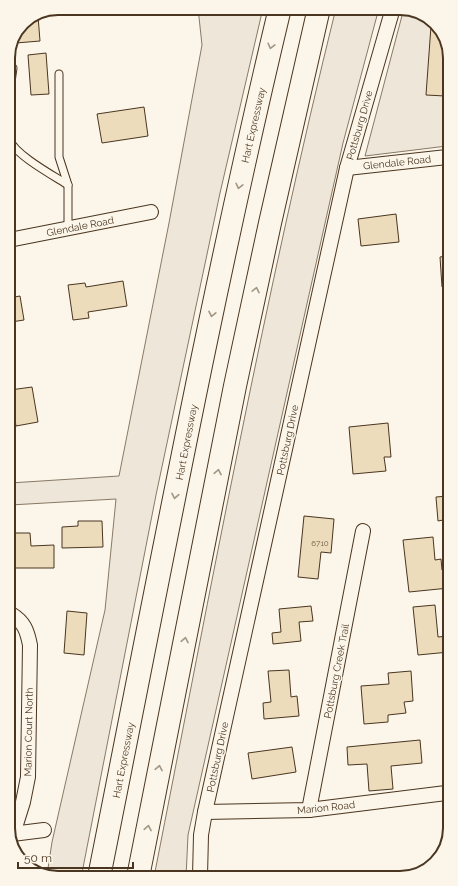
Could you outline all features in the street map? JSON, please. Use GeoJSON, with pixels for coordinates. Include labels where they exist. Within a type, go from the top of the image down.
{"type":"FeatureCollection","features":[{"type":"Feature","properties":{"kind":"highway","name":"Hart Expressway"},"geometry":{"type":"LineString","coordinates":[[100,871],[198,379],[233,213],[278,15]]}},
{"type":"Feature","properties":{"kind":"highway"},"geometry":{"type":"LineString","coordinates":[[139,871],[237,378],[270,223],[318,15]]}},
{"type":"Feature","properties":{"kind":"street","name":"Pottsburg Drive"},"geometry":{"type":"LineString","coordinates":[[200,871],[201,835],[205,812],[347,168],[391,15]]}},
{"type":"Feature","properties":{"kind":"street","name":"Glendale Road"},"geometry":{"type":"LineString","coordinates":[[347,168],[443,157]]}},
{"type":"Feature","properties":{"kind":"street","name":"Glendale Road"},"geometry":{"type":"LineString","coordinates":[[15,239],[152,212]]}},
{"type":"Feature","properties":{"kind":"street","name":"Pottsburg Creek Trail"},"geometry":{"type":"LineString","coordinates":[[309,810],[363,531]]}},
{"type":"Feature","properties":{"kind":"street","name":"Marion Court North"},"geometry":{"type":"LineString","coordinates":[[15,617],[27,629],[30,645],[28,777],[23,802],[15,825]]}},
{"type":"Feature","properties":{"kind":"street","name":"Marion Road"},"geometry":{"type":"LineString","coordinates":[[205,812],[309,810],[443,793]]}},
{"type":"Feature","properties":{"kind":"street"},"geometry":{"type":"LineString","coordinates":[[16,834],[44,830]]}},
{"type":"Feature","properties":{"kind":"lane"},"geometry":{"type":"LineString","coordinates":[[59,74],[59,157],[68,185],[68,229]]}},
{"type":"Feature","properties":{"kind":"lane"},"geometry":{"type":"LineString","coordinates":[[15,147],[29,160],[68,185]]}},
{"type":"Feature","properties":{"kind":"shaded area"},"geometry":{"type":"Polygon","coordinates":[[[199,15],[261,15],[220,193],[156,495],[82,871],[49,870],[48,870],[52,842],[105,610],[116,499],[15,505],[15,483],[119,476],[169,223],[202,45],[199,15]]]}},
{"type":"Feature","properties":{"kind":"shaded area"},"geometry":{"type":"Polygon","coordinates":[[[334,15],[377,15],[343,143],[188,835],[186,871],[155,871],[262,333],[310,116],[334,15]]]}},
{"type":"Feature","properties":{"kind":"shaded area"},"geometry":{"type":"Polygon","coordinates":[[[402,15],[414,17],[424,22],[432,30],[440,41],[442,49],[443,146],[365,156],[402,15]]]}},
{"type":"Feature","properties":{"kind":"building"},"geometry":{"type":"Polygon","coordinates":[[[38,20],[40,41],[18,43],[24,32],[38,20]]]}},
{"type":"Feature","properties":{"kind":"building"},"geometry":{"type":"Polygon","coordinates":[[[431,29],[440,41],[442,49],[443,96],[426,95],[431,29]]]}},
{"type":"Feature","properties":{"kind":"building"},"geometry":{"type":"Polygon","coordinates":[[[46,53],[49,94],[31,95],[28,55],[46,53]]]}},
{"type":"Feature","properties":{"kind":"building"},"geometry":{"type":"Polygon","coordinates":[[[144,107],[148,136],[102,143],[97,114],[144,107]]]}},
{"type":"Feature","properties":{"kind":"building"},"geometry":{"type":"Polygon","coordinates":[[[396,214],[399,242],[361,246],[358,219],[396,214]]]}},
{"type":"Feature","properties":{"kind":"building"},"geometry":{"type":"Polygon","coordinates":[[[440,257],[443,257],[443,287],[442,287],[440,257]]]}},
{"type":"Feature","properties":{"kind":"building"},"geometry":{"type":"Polygon","coordinates":[[[123,281],[127,306],[88,312],[89,318],[73,320],[68,285],[85,283],[86,287],[123,281]]]}},
{"type":"Feature","properties":{"kind":"building"},"geometry":{"type":"Polygon","coordinates":[[[20,296],[24,320],[15,321],[15,297],[20,296]]]}},
{"type":"Feature","properties":{"kind":"building"},"geometry":{"type":"Polygon","coordinates":[[[32,387],[38,422],[16,426],[15,389],[32,387]]]}},
{"type":"Feature","properties":{"kind":"building"},"geometry":{"type":"Polygon","coordinates":[[[388,423],[391,457],[384,457],[386,471],[353,474],[349,427],[388,423]]]}},
{"type":"Feature","properties":{"kind":"building"},"geometry":{"type":"Polygon","coordinates":[[[443,496],[443,520],[438,521],[436,497],[443,496]]]}},
{"type":"Feature","properties":{"kind":"building"},"geometry":{"type":"Polygon","coordinates":[[[304,516],[334,519],[331,553],[321,552],[318,579],[298,577],[304,516]]]}},
{"type":"Feature","properties":{"kind":"building"},"geometry":{"type":"Polygon","coordinates":[[[78,521],[102,521],[103,547],[62,548],[62,527],[78,526],[78,521]]]}},
{"type":"Feature","properties":{"kind":"building"},"geometry":{"type":"Polygon","coordinates":[[[15,533],[30,533],[31,546],[54,545],[54,568],[15,568],[15,533]]]}},
{"type":"Feature","properties":{"kind":"building"},"geometry":{"type":"Polygon","coordinates":[[[433,537],[435,560],[441,559],[443,570],[443,589],[409,592],[403,540],[433,537]]]}},
{"type":"Feature","properties":{"kind":"building"},"geometry":{"type":"Polygon","coordinates":[[[435,605],[438,637],[443,637],[443,653],[418,655],[413,607],[435,605]]]}},
{"type":"Feature","properties":{"kind":"building"},"geometry":{"type":"Polygon","coordinates":[[[311,606],[313,621],[299,622],[301,641],[273,644],[272,633],[281,632],[279,609],[311,606]]]}},
{"type":"Feature","properties":{"kind":"building"},"geometry":{"type":"Polygon","coordinates":[[[67,611],[87,613],[84,655],[64,653],[67,611]]]}},
{"type":"Feature","properties":{"kind":"building"},"geometry":{"type":"Polygon","coordinates":[[[289,670],[291,697],[297,696],[299,716],[264,719],[263,703],[271,702],[268,671],[289,670]]]}},
{"type":"Feature","properties":{"kind":"building"},"geometry":{"type":"Polygon","coordinates":[[[411,671],[413,701],[404,702],[406,713],[388,715],[388,722],[364,724],[361,686],[389,684],[388,673],[411,671]]]}},
{"type":"Feature","properties":{"kind":"building"},"geometry":{"type":"Polygon","coordinates":[[[420,740],[422,763],[391,766],[393,789],[369,791],[367,764],[348,765],[347,747],[420,740]]]}},
{"type":"Feature","properties":{"kind":"building"},"geometry":{"type":"Polygon","coordinates":[[[292,747],[296,772],[252,779],[248,753],[292,747]]]}}]}
